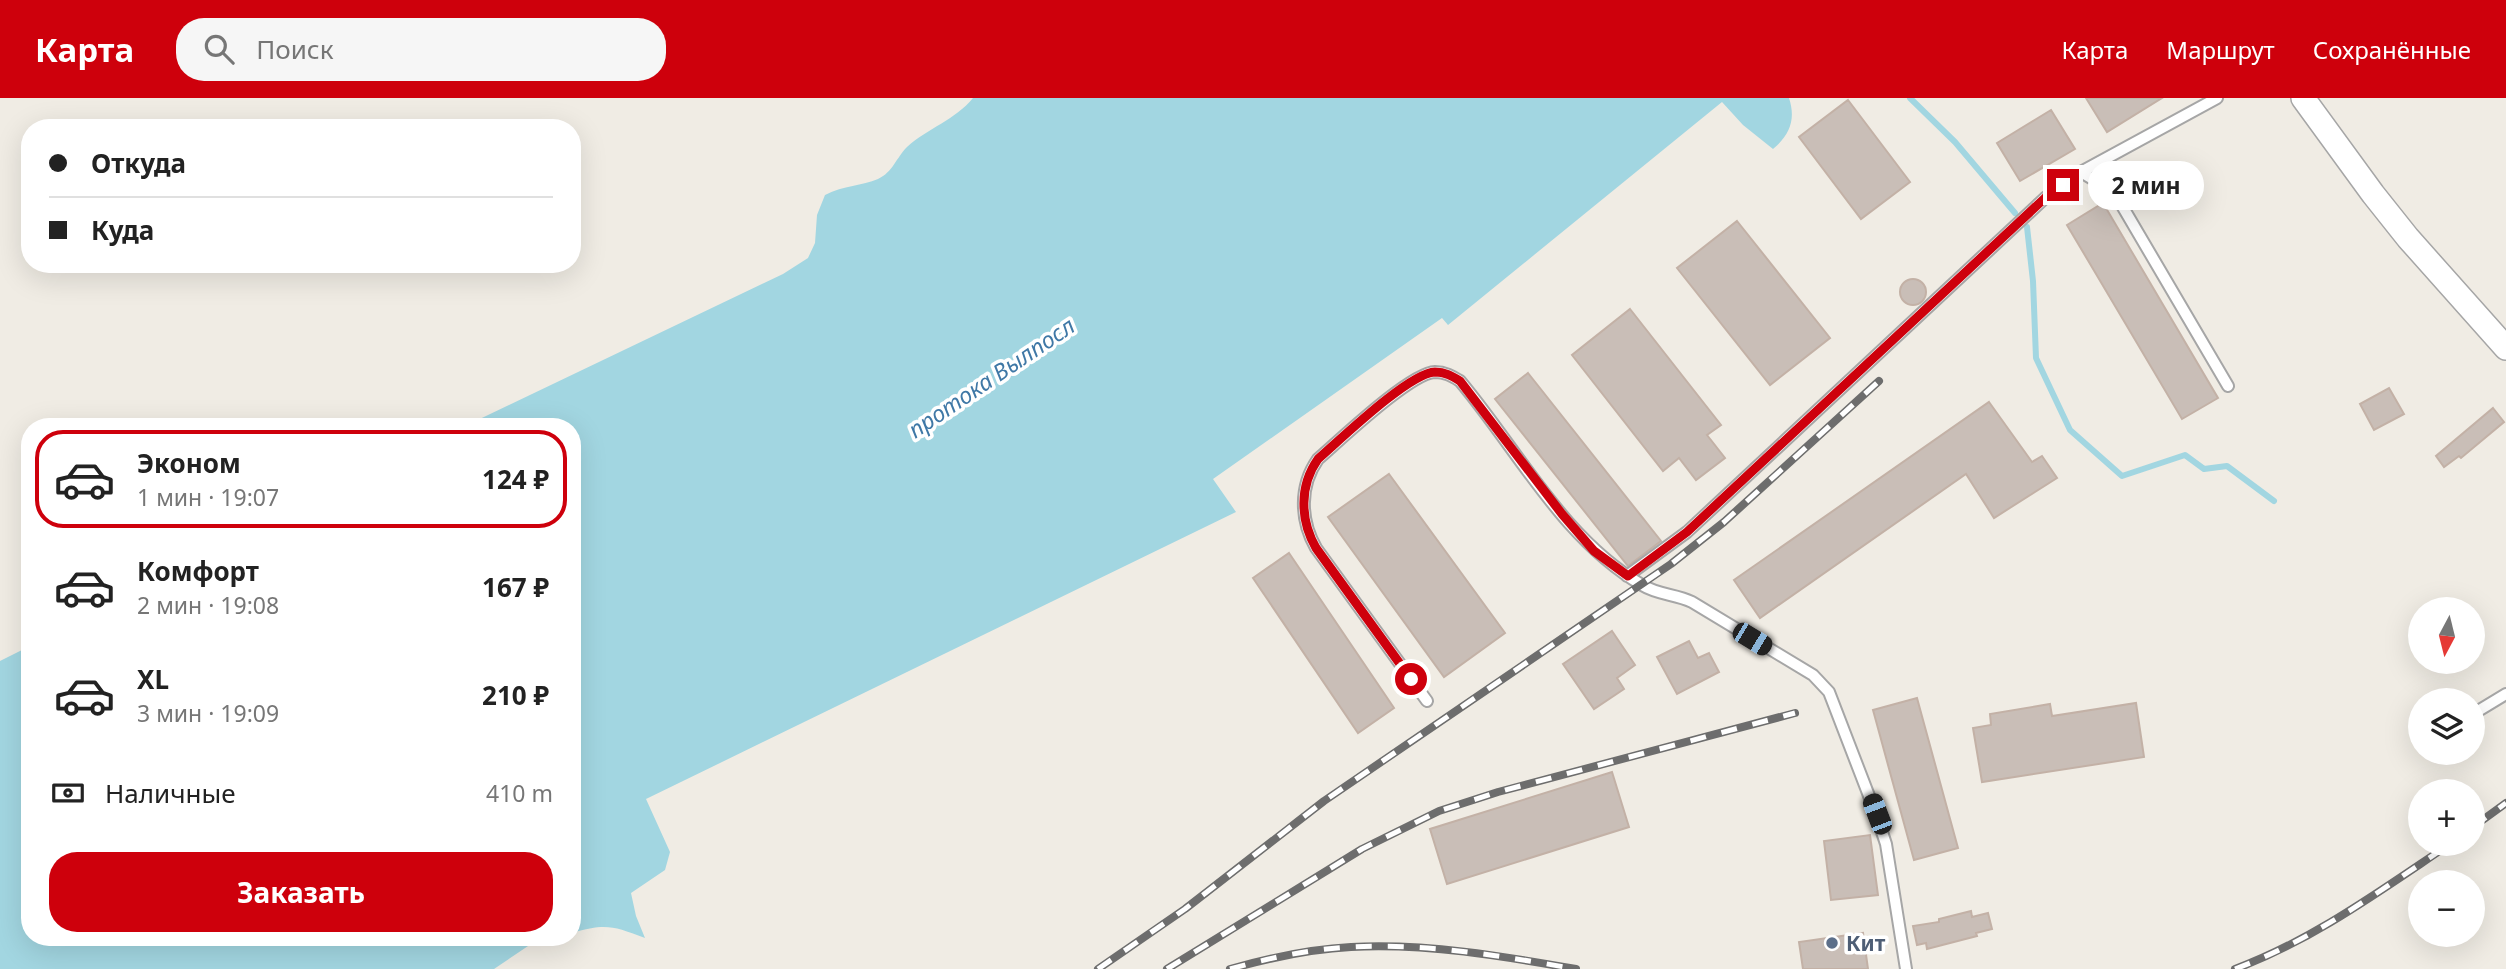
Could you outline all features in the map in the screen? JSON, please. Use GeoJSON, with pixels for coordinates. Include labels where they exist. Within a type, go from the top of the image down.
{"type":"FeatureCollection","features":[{"type":"Feature","properties":{"kind":"street"},"geometry":{"type":"LineString","coordinates":[[2303,98],[2408,238],[2506,348]]}},
{"type":"Feature","properties":{"kind":"lane"},"geometry":{"type":"LineString","coordinates":[[1628,576],[1687,532],[2045,198],[2081,172],[2217,98]]}},
{"type":"Feature","properties":{"kind":"lane"},"geometry":{"type":"LineString","coordinates":[[2081,172],[2114,191],[2228,387]]}},
{"type":"Feature","properties":{"kind":"lane"},"geometry":{"type":"LineString","coordinates":[[1427,701],[1308,535],[1304,485],[1318,459],[1416,379],[1432,372],[1446,373],[1460,381],[1562,514],[1594,551],[1655,592],[1682,597],[1692,602],[1813,675],[1829,692],[1877,814],[1886,844],[1906,969]]}},
{"type":"Feature","properties":{"kind":"lane"},"geometry":{"type":"LineString","coordinates":[[2485,707],[2506,694]]}},
{"type":"Feature","properties":{"kind":"water","name":"протока Вылпосл"},"geometry":{"type":"Polygon","coordinates":[[[973,98],[1789,98],[1792,113],[1784,138],[1773,149],[1743,125],[1722,102],[1448,325],[1442,318],[1213,479],[1236,512],[646,799],[670,852],[665,870],[631,893],[645,938],[609,927],[581,931],[581,418],[482,418],[783,274],[808,258],[815,243],[817,215],[825,195],[883,176],[907,147],[966,106],[973,98]]]}},
{"type":"Feature","properties":{"kind":"water"},"geometry":{"type":"Polygon","coordinates":[[[21,650],[21,946],[528,946],[494,969],[0,969],[0,661],[21,650]]]}},
{"type":"Feature","properties":{"kind":"building"},"geometry":{"type":"Polygon","coordinates":[[[2086,98],[2162,98],[2107,132],[2086,98]]]}},
{"type":"Feature","properties":{"kind":"building"},"geometry":{"type":"Polygon","coordinates":[[[1848,100],[1910,182],[1861,219],[1799,137],[1848,100]]]}},
{"type":"Feature","properties":{"kind":"building"},"geometry":{"type":"Polygon","coordinates":[[[2051,110],[2075,149],[2020,181],[1997,143],[2051,110]]]}},
{"type":"Feature","properties":{"kind":"building"},"geometry":{"type":"Polygon","coordinates":[[[2103,203],[2218,398],[2182,419],[2067,225],[2103,203]]]}},
{"type":"Feature","properties":{"kind":"building"},"geometry":{"type":"Polygon","coordinates":[[[1737,221],[1830,338],[1770,385],[1677,268],[1737,221]]]}},
{"type":"Feature","properties":{"kind":"building"},"geometry":{"type":"Polygon","coordinates":[[[1913,279],[1923,282],[1926,292],[1923,302],[1913,305],[1903,302],[1900,292],[1903,282],[1913,279]]]}},
{"type":"Feature","properties":{"kind":"building"},"geometry":{"type":"Polygon","coordinates":[[[1630,309],[1721,425],[1707,435],[1725,458],[1696,480],[1679,458],[1663,471],[1572,355],[1630,309]]]}},
{"type":"Feature","properties":{"kind":"building"},"geometry":{"type":"Polygon","coordinates":[[[1528,373],[1661,541],[1628,566],[1495,399],[1528,373]]]}},
{"type":"Feature","properties":{"kind":"building"},"geometry":{"type":"Polygon","coordinates":[[[2389,388],[2404,414],[2374,430],[2360,404],[2389,388]]]}},
{"type":"Feature","properties":{"kind":"building"},"geometry":{"type":"Polygon","coordinates":[[[1989,402],[2032,462],[2042,456],[2057,478],[1994,518],[1966,474],[1760,618],[1734,580],[1989,402]]]}},
{"type":"Feature","properties":{"kind":"building"},"geometry":{"type":"Polygon","coordinates":[[[2493,408],[2504,422],[2461,458],[2459,456],[2444,467],[2436,456],[2493,408]]]}},
{"type":"Feature","properties":{"kind":"building"},"geometry":{"type":"Polygon","coordinates":[[[1389,474],[1505,633],[1444,677],[1328,517],[1389,474]]]}},
{"type":"Feature","properties":{"kind":"building"},"geometry":{"type":"Polygon","coordinates":[[[1289,553],[1394,708],[1358,733],[1253,578],[1289,553]]]}},
{"type":"Feature","properties":{"kind":"building"},"geometry":{"type":"Polygon","coordinates":[[[1612,631],[1635,665],[1617,678],[1624,689],[1594,709],[1563,664],[1612,631]]]}},
{"type":"Feature","properties":{"kind":"building"},"geometry":{"type":"Polygon","coordinates":[[[1689,641],[1698,658],[1709,653],[1719,672],[1677,694],[1657,657],[1689,641]]]}},
{"type":"Feature","properties":{"kind":"building"},"geometry":{"type":"Polygon","coordinates":[[[1917,698],[1958,848],[1914,860],[1873,710],[1917,698]]]}},
{"type":"Feature","properties":{"kind":"building"},"geometry":{"type":"Polygon","coordinates":[[[2136,703],[2144,757],[1982,782],[1973,728],[1991,725],[1990,714],[2050,704],[2052,716],[2136,703]]]}},
{"type":"Feature","properties":{"kind":"building"},"geometry":{"type":"Polygon","coordinates":[[[1612,772],[1629,827],[1447,884],[1430,829],[1612,772]]]}},
{"type":"Feature","properties":{"kind":"building"},"geometry":{"type":"Polygon","coordinates":[[[1870,835],[1878,895],[1831,900],[1824,841],[1870,835]]]}},
{"type":"Feature","properties":{"kind":"building"},"geometry":{"type":"Polygon","coordinates":[[[1971,911],[1972,917],[1988,913],[1992,929],[1976,933],[1977,936],[1927,949],[1926,943],[1917,945],[1913,926],[1939,922],[1939,919],[1971,911]]]}},
{"type":"Feature","properties":{"kind":"building"},"geometry":{"type":"Polygon","coordinates":[[[1863,933],[1868,969],[1803,969],[1799,942],[1863,933]]]}},
{"type":"Feature","properties":{"kind":"waterway"},"geometry":{"type":"LineString","coordinates":[[1910,98],[1955,142],[2015,213]]}},
{"type":"Feature","properties":{"kind":"waterway"},"geometry":{"type":"LineString","coordinates":[[2027,227],[2033,281],[2036,358],[2070,430],[2122,476],[2185,455],[2204,469],[2227,466],[2274,501]]}},
{"type":"Feature","properties":{"kind":"railway"},"geometry":{"type":"LineString","coordinates":[[1098,969],[1185,909],[1324,801],[1671,564],[1724,522],[1879,381]]}},
{"type":"Feature","properties":{"kind":"railway"},"geometry":{"type":"LineString","coordinates":[[1167,969],[1362,849],[1439,811],[1498,792],[1795,713]]}},
{"type":"Feature","properties":{"kind":"railway"},"geometry":{"type":"LineString","coordinates":[[2485,818],[2506,803]]}},
{"type":"Feature","properties":{"kind":"railway"},"geometry":{"type":"LineString","coordinates":[[2235,969],[2319,929],[2432,856]]}},
{"type":"Feature","properties":{"kind":"railway"},"geometry":{"type":"LineString","coordinates":[[1230,969],[1305,952],[1379,946],[1464,952],[1576,969]]}},
{"type":"Feature","properties":{"kind":"place","name":"Кит"},"geometry":{"type":"Point","coordinates":[1832,943]}},
{"type":"Feature","properties":{"kind":"route"},"geometry":{"type":"LineString","coordinates":[[1411,679],[1308,535],[1304,503],[1304,485],[1318,459],[1400,390],[1432,372],[1446,373],[1460,381],[1562,514],[1594,551],[1628,576],[1687,532],[1865,364],[1968,272],[2045,198],[2063,185]]}}]}
